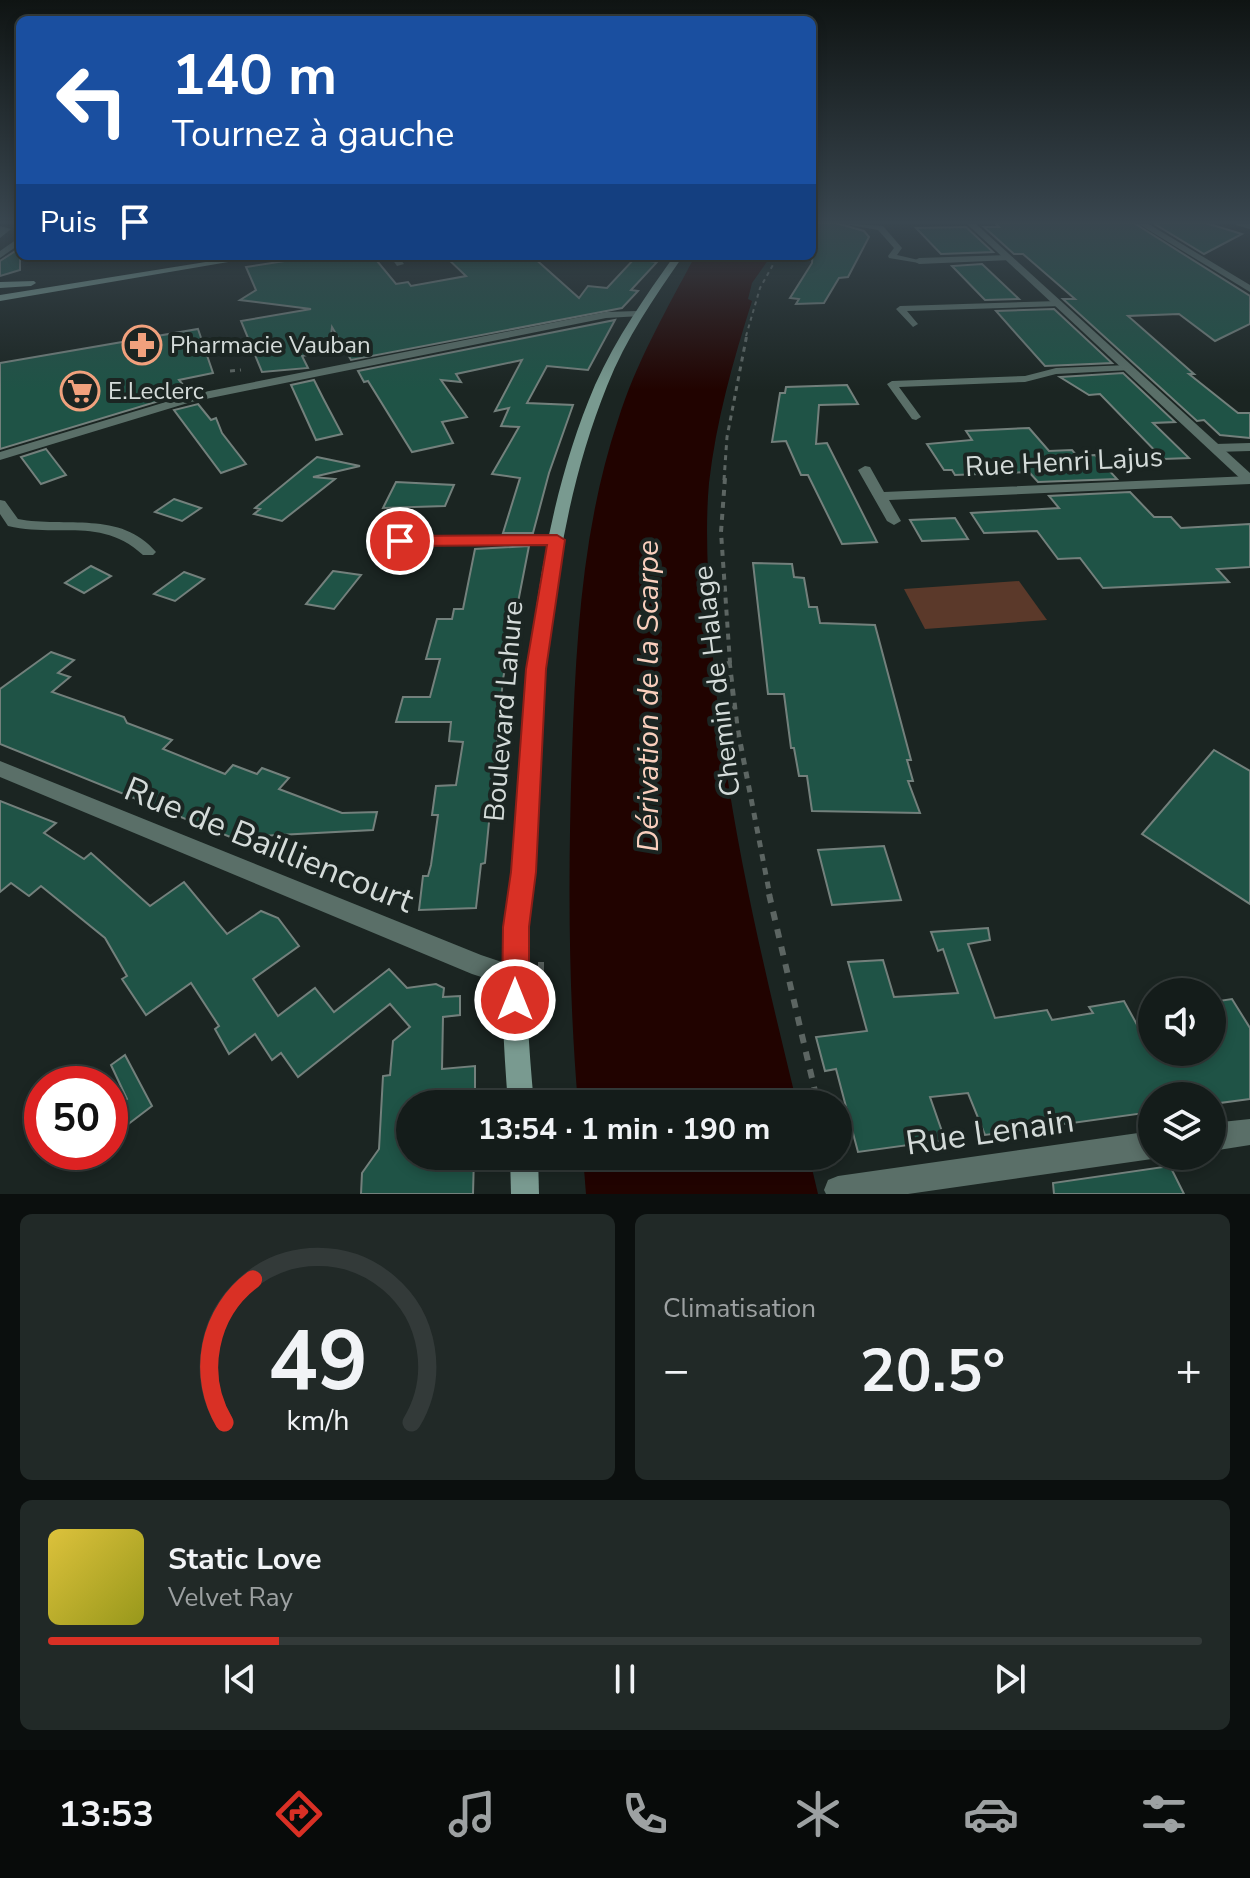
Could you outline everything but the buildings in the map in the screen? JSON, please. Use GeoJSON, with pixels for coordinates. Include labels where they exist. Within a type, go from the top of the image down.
{"type":"FeatureCollection","features":[{"type":"Feature","properties":{"kind":"main road"},"geometry":{"type":"LineString","coordinates":[[0,285],[45,279]]}},
{"type":"Feature","properties":{"kind":"main road"},"geometry":{"type":"LineString","coordinates":[[0,298],[119,279]]}},
{"type":"Feature","properties":{"kind":"main road","name":"Boulevard Lahure"},"geometry":{"type":"LineString","coordinates":[[520,1090],[515,977],[536,669],[557,540],[578,458],[601,391],[637,314],[663,279]]}},
{"type":"Feature","properties":{"kind":"main road"},"geometry":{"type":"LineString","coordinates":[[524,1170],[525,1194]]}},
{"type":"Feature","properties":{"kind":"street"},"geometry":{"type":"LineString","coordinates":[[1031,279],[1250,480]]}},
{"type":"Feature","properties":{"kind":"street"},"geometry":{"type":"LineString","coordinates":[[0,456],[189,399],[591,318],[637,314]]}},
{"type":"Feature","properties":{"kind":"street"},"geometry":{"type":"LineString","coordinates":[[1215,448],[1250,447]]}},
{"type":"Feature","properties":{"kind":"street"},"geometry":{"type":"LineString","coordinates":[[865,470],[894,521]]}},
{"type":"Feature","properties":{"kind":"street","name":"Rue Henri Lajus"},"geometry":{"type":"LineString","coordinates":[[880,496],[1250,480]]}},
{"type":"Feature","properties":{"kind":"street"},"geometry":{"type":"LineString","coordinates":[[0,504],[6,527],[75,524],[111,530],[137,541],[148,552]]}},
{"type":"Feature","properties":{"kind":"street","name":"Rue de Bailliencourt"},"geometry":{"type":"LineString","coordinates":[[0,769],[480,966],[515,977]]}},
{"type":"Feature","properties":{"kind":"street"},"geometry":{"type":"LineString","coordinates":[[1226,1135],[1250,1132]]}},
{"type":"Feature","properties":{"kind":"street","name":"Rue Lenain"},"geometry":{"type":"LineString","coordinates":[[838,1190],[1138,1147]]}},
{"type":"Feature","properties":{"kind":"lane"},"geometry":{"type":"LineString","coordinates":[[913,324],[900,309],[1058,304]]}},
{"type":"Feature","properties":{"kind":"lane"},"geometry":{"type":"LineString","coordinates":[[916,417],[892,384],[1025,379],[1056,371],[1128,368]]}},
{"type":"Feature","properties":{"kind":"lane"},"geometry":{"type":"LineString","coordinates":[[400,541],[557,540]]}},
{"type":"Feature","properties":{"kind":"path","name":"Chemin de Halage"},"geometry":{"type":"LineString","coordinates":[[762,279],[730,398],[723,453],[722,557],[732,690],[757,834],[815,1090]]}},
{"type":"Feature","properties":{"kind":"path"},"geometry":{"type":"LineString","coordinates":[[541,958],[541,1005]]}},
{"type":"Feature","properties":{"kind":"shaded area"},"geometry":{"type":"Polygon","coordinates":[[[1019,581],[1047,620],[925,629],[904,589],[1019,581]]]}},
{"type":"Feature","properties":{"kind":"water","name":"Dérivation de la Scarpe"},"geometry":{"type":"Polygon","coordinates":[[[683,279],[755,279],[748,299],[752,301],[721,414],[709,483],[710,616],[731,801],[768,984],[794,1090],[577,1090],[570,929],[576,669],[583,585],[596,502],[625,398],[683,279]]]}},
{"type":"Feature","properties":{"kind":"water"},"geometry":{"type":"Polygon","coordinates":[[[584,1170],[812,1170],[818,1194],[586,1194],[584,1170]]]}},
{"type":"Feature","properties":{"kind":"place","name":"Pharmacie Vauban"},"geometry":{"type":"Point","coordinates":[142,345]}},
{"type":"Feature","properties":{"kind":"place","name":"E.Leclerc"},"geometry":{"type":"Point","coordinates":[80,391]}},
{"type":"Feature","properties":{"kind":"route"},"geometry":{"type":"LineString","coordinates":[[400,541],[557,540],[542,620],[532,710],[523,872],[516,927],[515,1000]]}}]}
